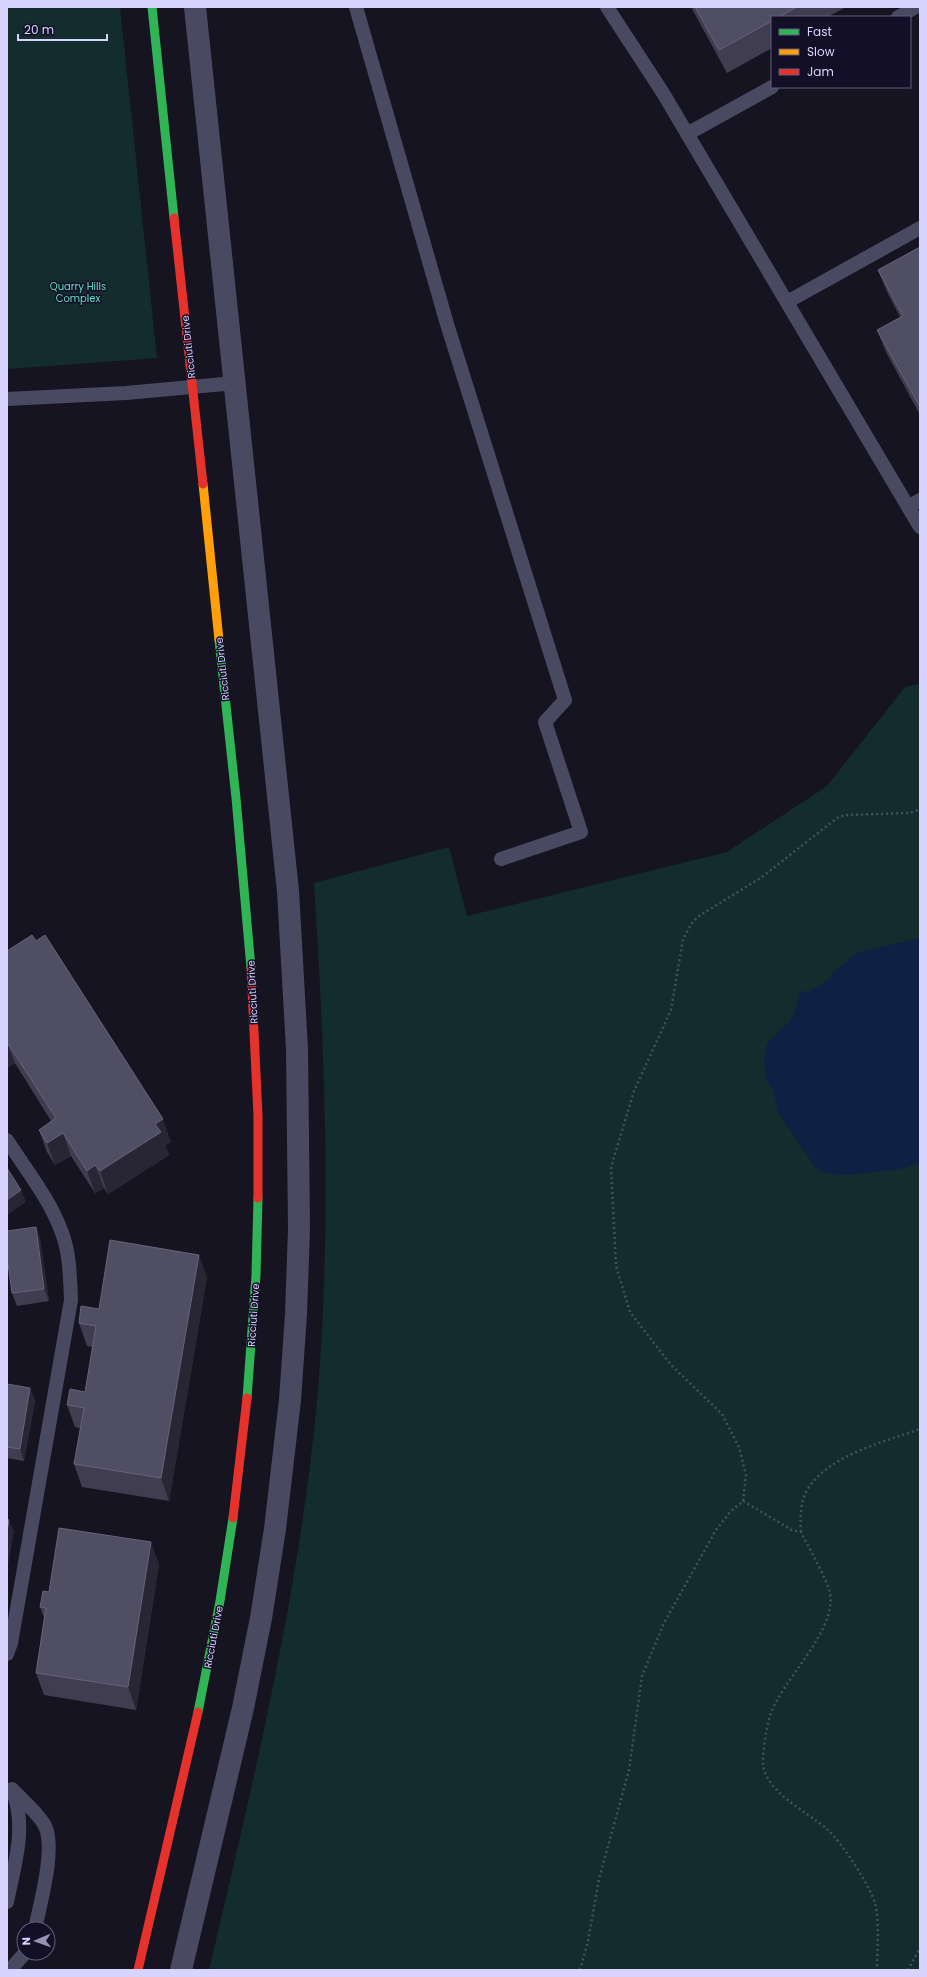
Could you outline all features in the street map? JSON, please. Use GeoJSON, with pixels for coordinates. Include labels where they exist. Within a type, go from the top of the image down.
{"type":"FeatureCollection","features":[{"type":"Feature","properties":{"kind":"street","name":"Ricciuti Drive"},"geometry":{"type":"LineString","coordinates":[[138,1970],[199,1710],[225,1570],[239,1470],[250,1370],[258,1232],[256,1065],[247,902],[152,7]]}},
{"type":"Feature","properties":{"kind":"street"},"geometry":{"type":"LineString","coordinates":[[181,1970],[243,1708],[262,1611],[275,1530],[290,1400],[298,1272],[297,1063],[288,898],[195,7]]}},
{"type":"Feature","properties":{"kind":"lane"},"geometry":{"type":"LineString","coordinates":[[356,7],[447,324],[565,700],[545,722],[581,832],[501,859]]}},
{"type":"Feature","properties":{"kind":"lane"},"geometry":{"type":"LineString","coordinates":[[607,7],[687,134],[787,302],[914,503],[920,527]]}},
{"type":"Feature","properties":{"kind":"lane"},"geometry":{"type":"LineString","coordinates":[[900,16],[916,7]]}},
{"type":"Feature","properties":{"kind":"lane"},"geometry":{"type":"LineString","coordinates":[[687,134],[771,88]]}},
{"type":"Feature","properties":{"kind":"lane"},"geometry":{"type":"LineString","coordinates":[[787,302],[920,228]]}},
{"type":"Feature","properties":{"kind":"lane"},"geometry":{"type":"LineString","coordinates":[[7,398],[119,394],[235,383]]}},
{"type":"Feature","properties":{"kind":"lane"},"geometry":{"type":"LineString","coordinates":[[7,1140],[52,1209],[63,1234],[70,1270],[71,1300],[12,1643],[7,1654]]}},
{"type":"Feature","properties":{"kind":"lane"},"geometry":{"type":"LineString","coordinates":[[7,1902],[20,1833],[18,1804],[10,1785]]}},
{"type":"Feature","properties":{"kind":"lane"},"geometry":{"type":"LineString","coordinates":[[10,1785],[45,1825],[48,1835],[49,1857],[37,1921]]}},
{"type":"Feature","properties":{"kind":"lane"},"geometry":{"type":"LineString","coordinates":[[10,1970],[18,1961]]}},
{"type":"Feature","properties":{"kind":"path"},"geometry":{"type":"LineString","coordinates":[[580,1970],[588,1941],[599,1879],[629,1770],[642,1676],[664,1623],[716,1530],[730,1512],[743,1501],[746,1475],[739,1447],[722,1414],[671,1365],[630,1312],[616,1266],[611,1167],[634,1091],[671,1010],[683,939],[692,923],[699,916],[762,877],[837,818],[845,815],[910,813],[920,809]]}},
{"type":"Feature","properties":{"kind":"path"},"geometry":{"type":"LineString","coordinates":[[877,1970],[877,1920],[874,1903],[853,1861],[828,1830],[777,1791],[768,1778],[763,1764],[770,1716],[791,1677],[816,1642],[828,1615],[829,1590],[801,1532],[800,1512],[804,1497],[809,1487],[830,1467],[860,1450],[920,1430]]}},
{"type":"Feature","properties":{"kind":"path"},"geometry":{"type":"LineString","coordinates":[[743,1501],[792,1530],[801,1532]]}},
{"type":"Feature","properties":{"kind":"path"},"geometry":{"type":"LineString","coordinates":[[908,1970],[920,1948]]}},
{"type":"Feature","properties":{"kind":"green space","name":"Quarry Hills Complex"},"geometry":{"type":"Polygon","coordinates":[[[7,7],[120,7],[157,358],[7,369],[7,7]]]}},
{"type":"Feature","properties":{"kind":"green space"},"geometry":{"type":"Polygon","coordinates":[[[920,684],[920,1970],[209,1970],[258,1758],[287,1617],[309,1473],[317,1401],[322,1336],[326,1207],[324,1078],[314,883],[449,847],[467,916],[727,852],[827,786],[905,687],[920,684]]]}},
{"type":"Feature","properties":{"kind":"water"},"geometry":{"type":"Polygon","coordinates":[[[920,938],[920,1163],[900,1169],[847,1175],[825,1173],[815,1167],[778,1112],[773,1091],[766,1078],[764,1060],[767,1043],[790,1021],[795,1012],[800,991],[808,992],[829,979],[836,970],[857,953],[920,938]]]}},
{"type":"Feature","properties":{"kind":"building"},"geometry":{"type":"Polygon","coordinates":[[[695,7],[797,7],[781,16],[771,16],[771,22],[719,50],[695,7]]]}},
{"type":"Feature","properties":{"kind":"building"},"geometry":{"type":"Polygon","coordinates":[[[920,247],[920,407],[877,330],[903,316],[878,270],[920,247]]]}},
{"type":"Feature","properties":{"kind":"building"},"geometry":{"type":"Polygon","coordinates":[[[32,935],[36,941],[45,935],[163,1119],[155,1124],[161,1132],[100,1171],[95,1165],[87,1171],[63,1133],[47,1143],[39,1130],[56,1118],[7,1042],[7,951],[32,935]]]}},
{"type":"Feature","properties":{"kind":"building"},"geometry":{"type":"Polygon","coordinates":[[[7,1168],[21,1190],[7,1200],[7,1168]]]}},
{"type":"Feature","properties":{"kind":"building"},"geometry":{"type":"Polygon","coordinates":[[[36,1227],[44,1289],[12,1293],[7,1256],[7,1231],[36,1227]]]}},
{"type":"Feature","properties":{"kind":"building"},"geometry":{"type":"Polygon","coordinates":[[[110,1240],[199,1255],[161,1478],[74,1464],[84,1408],[67,1405],[70,1389],[85,1392],[96,1326],[79,1323],[81,1306],[99,1309],[110,1240]]]}},
{"type":"Feature","properties":{"kind":"building"},"geometry":{"type":"Polygon","coordinates":[[[7,1384],[30,1388],[20,1449],[7,1447],[7,1384]]]}},
{"type":"Feature","properties":{"kind":"building"},"geometry":{"type":"Polygon","coordinates":[[[7,1519],[9,1520],[7,1532],[7,1519]]]}},
{"type":"Feature","properties":{"kind":"building"},"geometry":{"type":"Polygon","coordinates":[[[59,1528],[151,1542],[128,1687],[36,1673],[46,1608],[40,1607],[43,1591],[49,1592],[59,1528]]]}},
{"type":"Feature","properties":{"kind":"traffic: fast"},"geometry":{"type":"LineString","coordinates":[[152,7],[174,218]]}},
{"type":"Feature","properties":{"kind":"traffic: fast"},"geometry":{"type":"LineString","coordinates":[[219,640],[236,798],[251,968]]}},
{"type":"Feature","properties":{"kind":"traffic: fast"},"geometry":{"type":"LineString","coordinates":[[247,1398],[256,1275],[258,1198]]}},
{"type":"Feature","properties":{"kind":"traffic: fast"},"geometry":{"type":"LineString","coordinates":[[198,1712],[220,1601],[233,1518]]}},
{"type":"Feature","properties":{"kind":"traffic: slow"},"geometry":{"type":"LineString","coordinates":[[203,484],[219,640]]}},
{"type":"Feature","properties":{"kind":"traffic: jam"},"geometry":{"type":"LineString","coordinates":[[174,218],[203,484]]}},
{"type":"Feature","properties":{"kind":"traffic: jam"},"geometry":{"type":"LineString","coordinates":[[251,968],[258,1116],[258,1198]]}},
{"type":"Feature","properties":{"kind":"traffic: jam"},"geometry":{"type":"LineString","coordinates":[[233,1518],[247,1398]]}},
{"type":"Feature","properties":{"kind":"traffic: jam"},"geometry":{"type":"LineString","coordinates":[[138,1970],[198,1712]]}}]}
